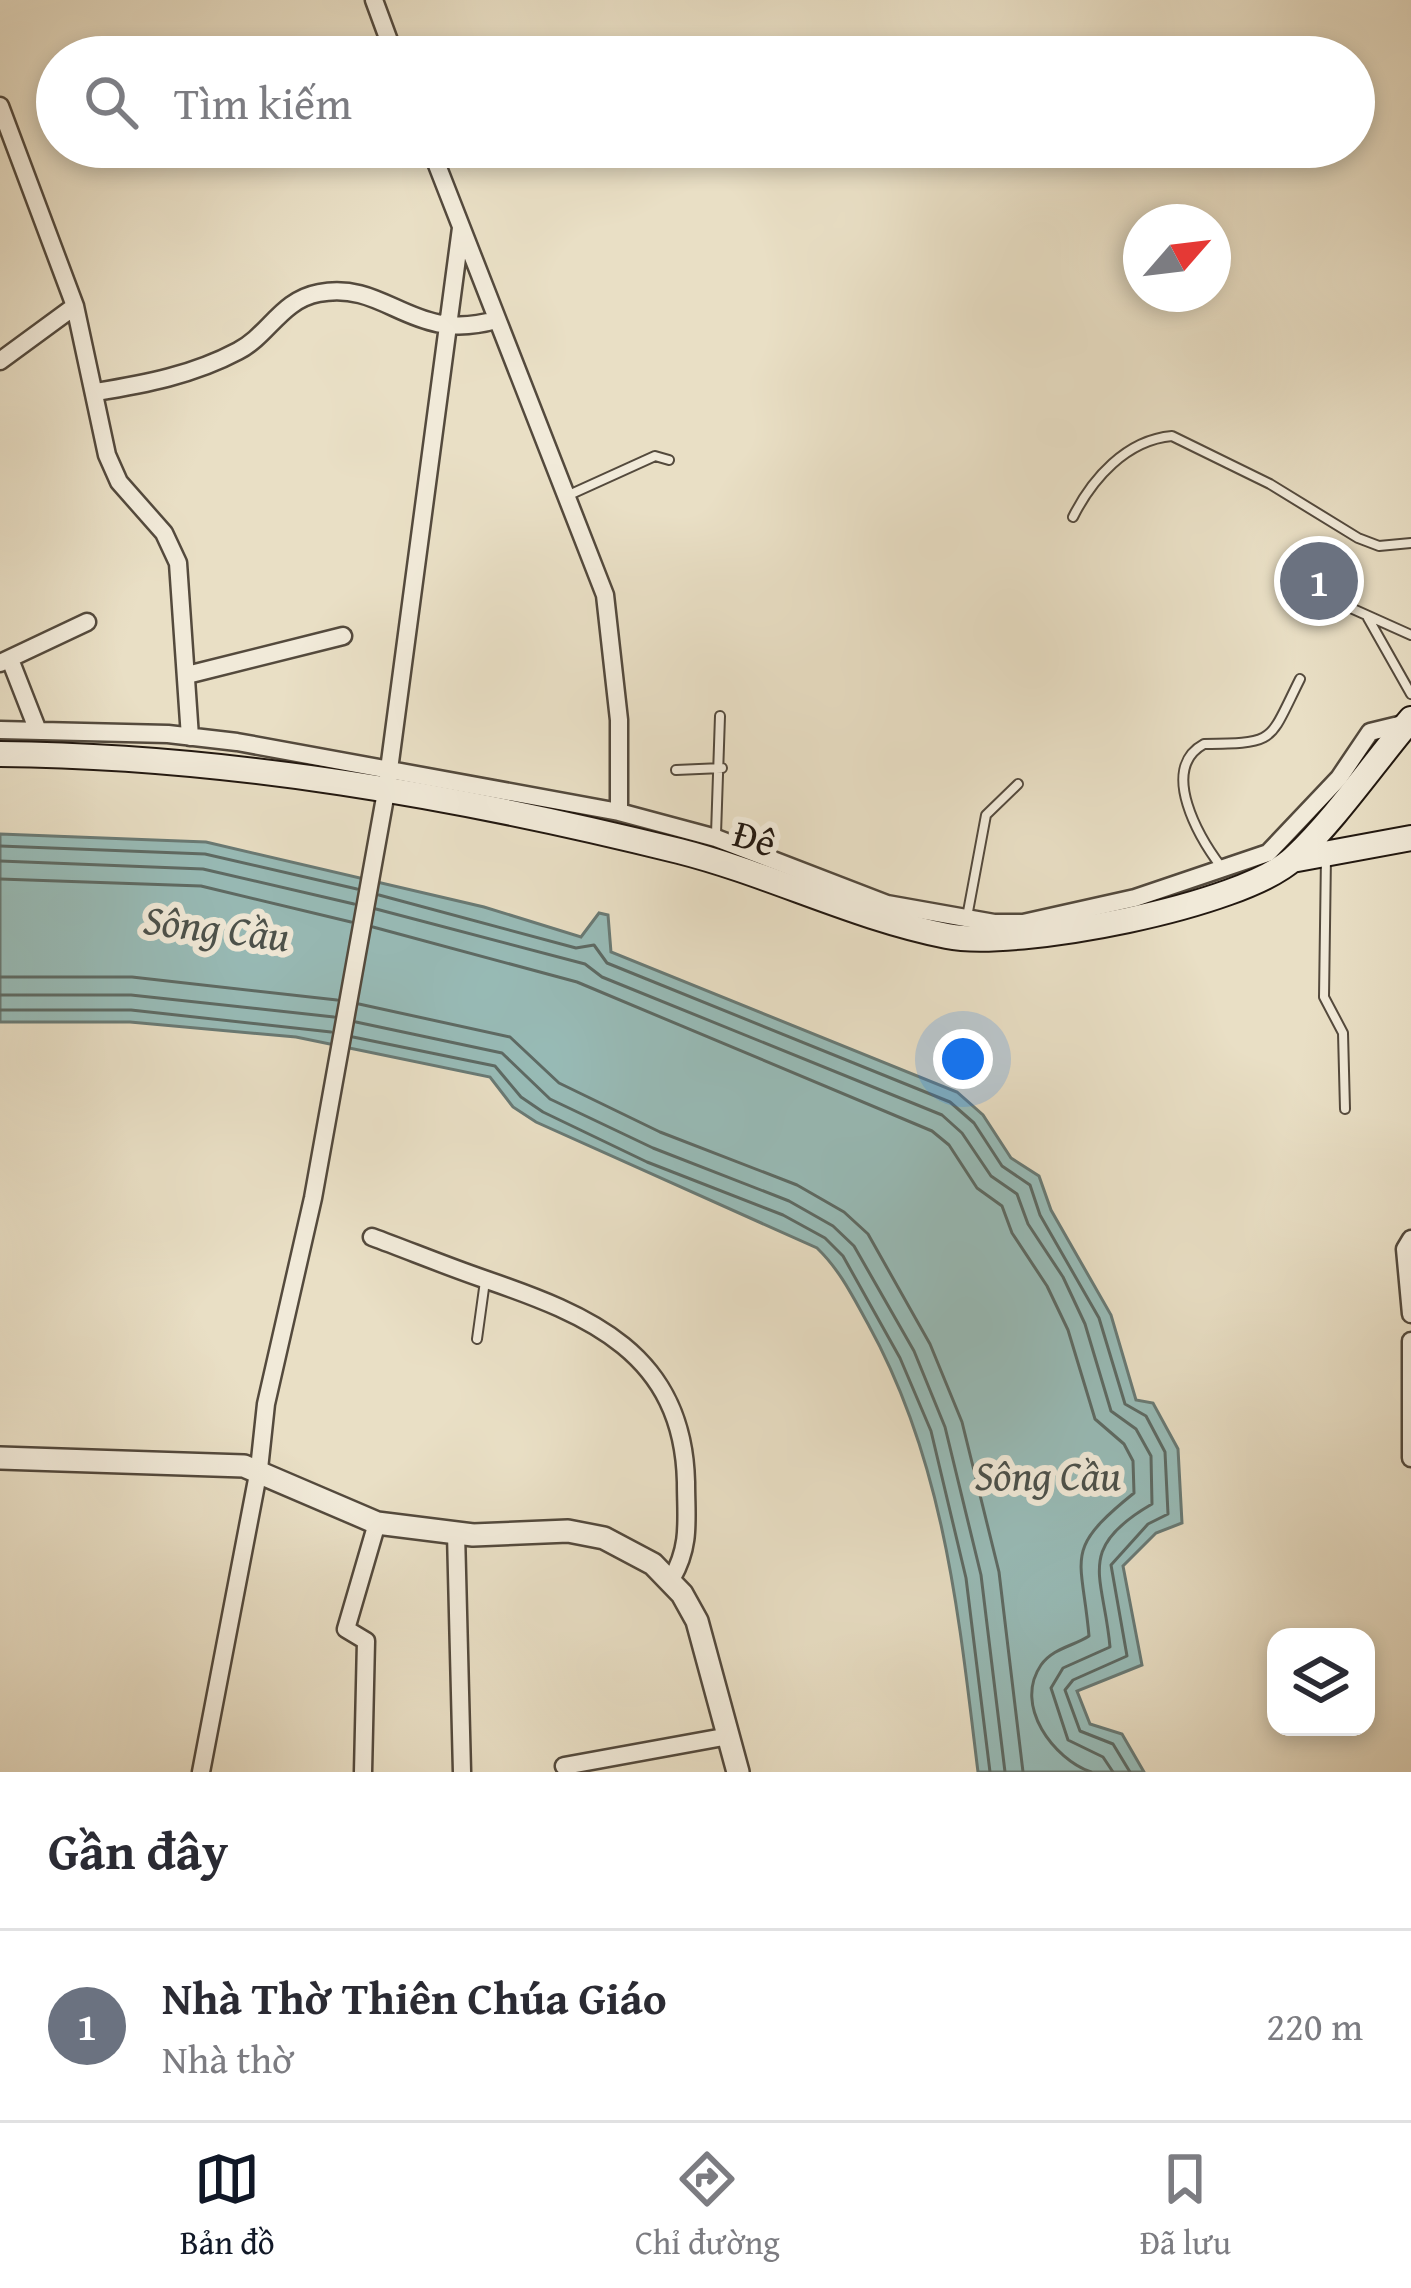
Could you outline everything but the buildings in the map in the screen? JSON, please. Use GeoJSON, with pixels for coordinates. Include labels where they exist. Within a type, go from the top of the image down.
{"type":"FeatureCollection","features":[{"type":"Feature","properties":{"kind":"main road","name":"Đê"},"geometry":{"type":"LineString","coordinates":[[0,754],[214,762],[387,781],[680,851],[875,917],[950,937],[998,941],[1053,935],[1191,903],[1236,889],[1292,860],[1409,721]]}},
{"type":"Feature","properties":{"kind":"main road"},"geometry":{"type":"LineString","coordinates":[[1292,860],[1411,838]]}},
{"type":"Feature","properties":{"kind":"street"},"geometry":{"type":"LineString","coordinates":[[374,0],[387,36]]}},
{"type":"Feature","properties":{"kind":"street"},"geometry":{"type":"LineString","coordinates":[[0,106],[75,306],[107,455],[119,482],[164,533],[178,563],[190,736]]}},
{"type":"Feature","properties":{"kind":"street"},"geometry":{"type":"LineString","coordinates":[[438,168],[605,595],[619,720],[619,812]]}},
{"type":"Feature","properties":{"kind":"street"},"geometry":{"type":"LineString","coordinates":[[201,1772],[259,1469],[266,1404],[313,1198],[387,781],[443,328],[461,228]]}},
{"type":"Feature","properties":{"kind":"street"},"geometry":{"type":"LineString","coordinates":[[96,392],[180,376],[237,352],[290,304],[326,292],[372,299],[443,328],[496,320]]}},
{"type":"Feature","properties":{"kind":"street"},"geometry":{"type":"LineString","coordinates":[[0,362],[75,306]]}},
{"type":"Feature","properties":{"kind":"street"},"geometry":{"type":"LineString","coordinates":[[38,731],[5,663],[87,622]]}},
{"type":"Feature","properties":{"kind":"street"},"geometry":{"type":"LineString","coordinates":[[187,675],[343,636]]}},
{"type":"Feature","properties":{"kind":"street"},"geometry":{"type":"LineString","coordinates":[[0,730],[190,736],[387,781],[619,812],[716,838],[887,904],[966,920],[1022,923],[1224,871],[1268,853],[1289,836],[1370,732],[1409,721]]}},
{"type":"Feature","properties":{"kind":"street"},"geometry":{"type":"LineString","coordinates":[[372,1238],[571,1310],[618,1339],[647,1365],[685,1450],[688,1550],[672,1578]]}},
{"type":"Feature","properties":{"kind":"street"},"geometry":{"type":"LineString","coordinates":[[1411,1239],[1405,1249],[1411,1314]]}},
{"type":"Feature","properties":{"kind":"street"},"geometry":{"type":"LineString","coordinates":[[1411,1342],[1411,1458]]}},
{"type":"Feature","properties":{"kind":"street"},"geometry":{"type":"LineString","coordinates":[[0,1459],[259,1469],[377,1523],[456,1533],[568,1531],[604,1538],[672,1578],[697,1621],[738,1772]]}},
{"type":"Feature","properties":{"kind":"street"},"geometry":{"type":"LineString","coordinates":[[363,1772],[366,1641],[346,1629],[346,1620],[377,1523]]}},
{"type":"Feature","properties":{"kind":"street"},"geometry":{"type":"LineString","coordinates":[[456,1533],[462,1772]]}},
{"type":"Feature","properties":{"kind":"street"},"geometry":{"type":"LineString","coordinates":[[564,1766],[729,1736]]}},
{"type":"Feature","properties":{"kind":"lane"},"geometry":{"type":"LineString","coordinates":[[1072,517],[1086,492],[1113,464],[1155,438],[1172,436],[1252,475],[1358,538],[1379,546],[1411,543]]}},
{"type":"Feature","properties":{"kind":"lane"},"geometry":{"type":"LineString","coordinates":[[569,495],[655,456],[669,460]]}},
{"type":"Feature","properties":{"kind":"lane"},"geometry":{"type":"LineString","coordinates":[[1324,596],[1411,635]]}},
{"type":"Feature","properties":{"kind":"lane"},"geometry":{"type":"LineString","coordinates":[[1367,616],[1411,694]]}},
{"type":"Feature","properties":{"kind":"lane"},"geometry":{"type":"LineString","coordinates":[[1224,871],[1190,820],[1185,792],[1191,757],[1204,744],[1255,745],[1267,738],[1300,679]]}},
{"type":"Feature","properties":{"kind":"lane"},"geometry":{"type":"LineString","coordinates":[[716,838],[722,768],[720,716]]}},
{"type":"Feature","properties":{"kind":"lane"},"geometry":{"type":"LineString","coordinates":[[676,770],[722,768]]}},
{"type":"Feature","properties":{"kind":"lane"},"geometry":{"type":"LineString","coordinates":[[966,920],[986,815],[1018,784]]}},
{"type":"Feature","properties":{"kind":"lane"},"geometry":{"type":"LineString","coordinates":[[1327,854],[1324,997],[1343,1033],[1345,1109]]}},
{"type":"Feature","properties":{"kind":"lane"},"geometry":{"type":"LineString","coordinates":[[477,1339],[486,1280]]}},
{"type":"Feature","properties":{"kind":"water","name":"Sông Cầu"},"geometry":{"type":"Polygon","coordinates":[[[0,834],[206,842],[484,907],[581,937],[599,913],[608,915],[611,952],[957,1092],[983,1115],[1011,1158],[1039,1176],[1051,1210],[1111,1315],[1136,1400],[1153,1403],[1178,1449],[1182,1523],[1156,1533],[1123,1566],[1142,1665],[1077,1691],[1090,1724],[1122,1734],[1144,1772],[978,1772],[955,1599],[932,1486],[894,1377],[839,1275],[817,1248],[536,1122],[513,1107],[490,1077],[296,1037],[130,1022],[0,1022],[0,834]]]}},
{"type":"Feature","properties":{"kind":"place","name":"Nhà Thờ Thiên Chúa Giáo"},"geometry":{"type":"Point","coordinates":[1319,581]}}]}
